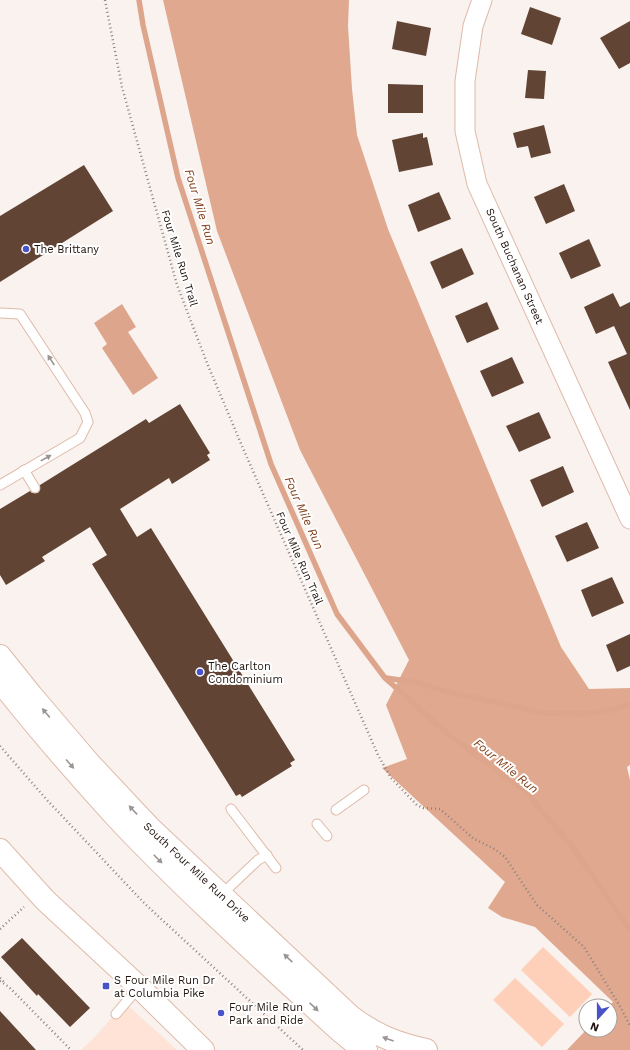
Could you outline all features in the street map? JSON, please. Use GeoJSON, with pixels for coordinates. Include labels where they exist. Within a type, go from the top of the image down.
{"type":"FeatureCollection","features":[{"type":"Feature","properties":{"kind":"main road","name":"South Four Mile Run Drive"},"geometry":{"type":"LineString","coordinates":[[0,656],[89,763],[150,828],[214,902],[339,1030],[355,1044],[366,1050]]}},
{"type":"Feature","properties":{"kind":"main road","name":"South Four Mile Run Drive"},"geometry":{"type":"LineString","coordinates":[[0,680],[118,819],[214,902],[365,1027],[381,1037],[406,1046],[426,1050]]}},
{"type":"Feature","properties":{"kind":"main road"},"geometry":{"type":"LineString","coordinates":[[0,850],[45,900],[139,987],[204,1050]]}},
{"type":"Feature","properties":{"kind":"street","name":"South Buchanan Street"},"geometry":{"type":"LineString","coordinates":[[482,0],[473,26],[464,81],[465,131],[477,184],[630,519]]}},
{"type":"Feature","properties":{"kind":"lane"},"geometry":{"type":"LineString","coordinates":[[0,313],[20,314],[86,413],[88,422],[80,438],[0,485]]}},
{"type":"Feature","properties":{"kind":"lane"},"geometry":{"type":"LineString","coordinates":[[24,470],[35,488]]}},
{"type":"Feature","properties":{"kind":"lane"},"geometry":{"type":"LineString","coordinates":[[336,810],[364,790]]}},
{"type":"Feature","properties":{"kind":"lane"},"geometry":{"type":"LineString","coordinates":[[231,809],[276,868]]}},
{"type":"Feature","properties":{"kind":"lane"},"geometry":{"type":"LineString","coordinates":[[317,824],[327,836]]}},
{"type":"Feature","properties":{"kind":"lane"},"geometry":{"type":"LineString","coordinates":[[214,902],[258,860],[267,855]]}},
{"type":"Feature","properties":{"kind":"lane"},"geometry":{"type":"LineString","coordinates":[[116,1014],[139,987]]}},
{"type":"Feature","properties":{"kind":"path","name":"Four Mile Run Trail"},"geometry":{"type":"LineString","coordinates":[[105,0],[122,87],[177,285],[207,363],[242,446],[378,755],[391,778],[417,805],[423,808],[440,809],[474,839],[493,848],[505,857],[537,905],[584,947],[621,1008],[630,1026]]}},
{"type":"Feature","properties":{"kind":"path"},"geometry":{"type":"LineString","coordinates":[[0,746],[47,800],[145,904],[303,1050]]}},
{"type":"Feature","properties":{"kind":"path"},"geometry":{"type":"LineString","coordinates":[[0,929],[26,905]]}},
{"type":"Feature","properties":{"kind":"path"},"geometry":{"type":"LineString","coordinates":[[0,978],[71,1050]]}},
{"type":"Feature","properties":{"kind":"path"},"geometry":{"type":"LineString","coordinates":[[0,981],[9,987]]}},
{"type":"Feature","properties":{"kind":"shaded area"},"geometry":{"type":"Polygon","coordinates":[[[163,0],[349,0],[348,26],[357,135],[388,229],[561,647],[589,689],[630,688],[630,765],[627,767],[630,780],[630,1050],[567,1050],[578,1038],[618,1038],[618,998],[609,998],[535,927],[502,917],[488,908],[505,882],[382,768],[407,759],[386,705],[409,660],[300,450],[217,231],[163,0]]]}},
{"type":"Feature","properties":{"kind":"shaded area"},"geometry":{"type":"Polygon","coordinates":[[[122,304],[136,327],[128,332],[158,378],[133,395],[102,348],[107,344],[94,323],[122,304]]]}},
{"type":"Feature","properties":{"kind":"shaded area"},"geometry":{"type":"Polygon","coordinates":[[[543,947],[592,994],[588,998],[578,998],[578,1009],[570,1017],[521,970],[543,947]]]}},
{"type":"Feature","properties":{"kind":"shaded area"},"geometry":{"type":"Polygon","coordinates":[[[515,978],[564,1024],[542,1047],[493,1000],[515,978]]]}},
{"type":"Feature","properties":{"kind":"shaded area"},"geometry":{"type":"Polygon","coordinates":[[[125,1003],[177,1050],[81,1050],[125,1003]]]}},
{"type":"Feature","properties":{"kind":"building"},"geometry":{"type":"Polygon","coordinates":[[[530,7],[561,18],[552,45],[521,34],[530,7]]]}},
{"type":"Feature","properties":{"kind":"building"},"geometry":{"type":"Polygon","coordinates":[[[397,21],[431,28],[426,56],[392,49],[397,21]]]}},
{"type":"Feature","properties":{"kind":"building"},"geometry":{"type":"Polygon","coordinates":[[[630,21],[630,63],[619,69],[600,38],[630,21]]]}},
{"type":"Feature","properties":{"kind":"building"},"geometry":{"type":"Polygon","coordinates":[[[528,70],[546,71],[544,99],[525,98],[528,70]]]}},
{"type":"Feature","properties":{"kind":"building"},"geometry":{"type":"Polygon","coordinates":[[[388,84],[423,85],[423,113],[388,113],[388,84]]]}},
{"type":"Feature","properties":{"kind":"building"},"geometry":{"type":"Polygon","coordinates":[[[544,125],[551,153],[531,158],[528,146],[517,148],[513,133],[544,125]]]}},
{"type":"Feature","properties":{"kind":"building"},"geometry":{"type":"Polygon","coordinates":[[[423,133],[423,138],[427,137],[433,165],[399,172],[392,140],[423,133]]]}},
{"type":"Feature","properties":{"kind":"building","name":"The Brittany"},"geometry":{"type":"Polygon","coordinates":[[[84,165],[113,211],[0,282],[0,216],[84,165]]]}},
{"type":"Feature","properties":{"kind":"building"},"geometry":{"type":"Polygon","coordinates":[[[564,184],[575,211],[546,224],[534,197],[564,184]]]}},
{"type":"Feature","properties":{"kind":"building"},"geometry":{"type":"Polygon","coordinates":[[[439,192],[451,219],[418,232],[408,205],[439,192]]]}},
{"type":"Feature","properties":{"kind":"building"},"geometry":{"type":"Polygon","coordinates":[[[589,239],[601,266],[571,279],[559,253],[589,239]]]}},
{"type":"Feature","properties":{"kind":"building"},"geometry":{"type":"Polygon","coordinates":[[[462,248],[474,274],[442,289],[430,262],[462,248]]]}},
{"type":"Feature","properties":{"kind":"building"},"geometry":{"type":"Polygon","coordinates":[[[613,293],[620,307],[630,302],[630,410],[608,362],[627,354],[614,326],[596,334],[584,307],[613,293]]]}},
{"type":"Feature","properties":{"kind":"building"},"geometry":{"type":"Polygon","coordinates":[[[487,302],[499,329],[467,343],[455,316],[487,302]]]}},
{"type":"Feature","properties":{"kind":"building"},"geometry":{"type":"Polygon","coordinates":[[[512,357],[524,383],[492,397],[480,371],[512,357]]]}},
{"type":"Feature","properties":{"kind":"building","name":"The Carlton Condominium"},"geometry":{"type":"Polygon","coordinates":[[[180,404],[210,453],[207,455],[210,460],[172,484],[169,478],[120,509],[137,537],[151,528],[295,760],[290,763],[292,766],[242,797],[240,794],[236,796],[92,564],[107,555],[90,527],[42,557],[45,561],[6,585],[0,575],[0,509],[30,491],[32,493],[38,493],[40,490],[40,485],[146,419],[149,423],[180,404]]]}},
{"type":"Feature","properties":{"kind":"building"},"geometry":{"type":"Polygon","coordinates":[[[539,412],[551,438],[519,452],[506,426],[539,412]]]}},
{"type":"Feature","properties":{"kind":"building"},"geometry":{"type":"Polygon","coordinates":[[[563,466],[574,492],[542,507],[530,480],[563,466]]]}},
{"type":"Feature","properties":{"kind":"building"},"geometry":{"type":"Polygon","coordinates":[[[587,522],[599,548],[567,562],[555,536],[587,522]]]}},
{"type":"Feature","properties":{"kind":"building"},"geometry":{"type":"Polygon","coordinates":[[[612,577],[624,603],[592,617],[581,590],[612,577]]]}},
{"type":"Feature","properties":{"kind":"building"},"geometry":{"type":"Polygon","coordinates":[[[630,634],[630,666],[617,672],[606,645],[630,634]]]}},
{"type":"Feature","properties":{"kind":"building"},"geometry":{"type":"Polygon","coordinates":[[[22,938],[90,1008],[70,1027],[38,994],[37,996],[1,957],[22,938]]]}},
{"type":"Feature","properties":{"kind":"building"},"geometry":{"type":"Polygon","coordinates":[[[0,1011],[36,1050],[0,1050],[0,1011]]]}},
{"type":"Feature","properties":{"kind":"waterway","name":"Four Mile Run"},"geometry":{"type":"LineString","coordinates":[[139,0],[143,25],[178,178],[271,464],[337,614],[385,678],[449,735],[526,792],[575,850],[630,930]]}},
{"type":"Feature","properties":{"kind":"waterway"},"geometry":{"type":"LineString","coordinates":[[386,678],[420,683],[445,691],[544,713],[584,714],[612,710],[628,704],[630,705]]}},
{"type":"Feature","properties":{"kind":"place","name":"The Brittany"},"geometry":{"type":"Point","coordinates":[26,249]}},
{"type":"Feature","properties":{"kind":"place","name":"The Carlton Condominium"},"geometry":{"type":"Point","coordinates":[200,672]}},
{"type":"Feature","properties":{"kind":"place","name":"S Four Mile Run Dr at Columbia Pike"},"geometry":{"type":"Point","coordinates":[106,986]}},
{"type":"Feature","properties":{"kind":"place","name":"Four Mile Run Park and Ride"},"geometry":{"type":"Point","coordinates":[221,1013]}}]}
